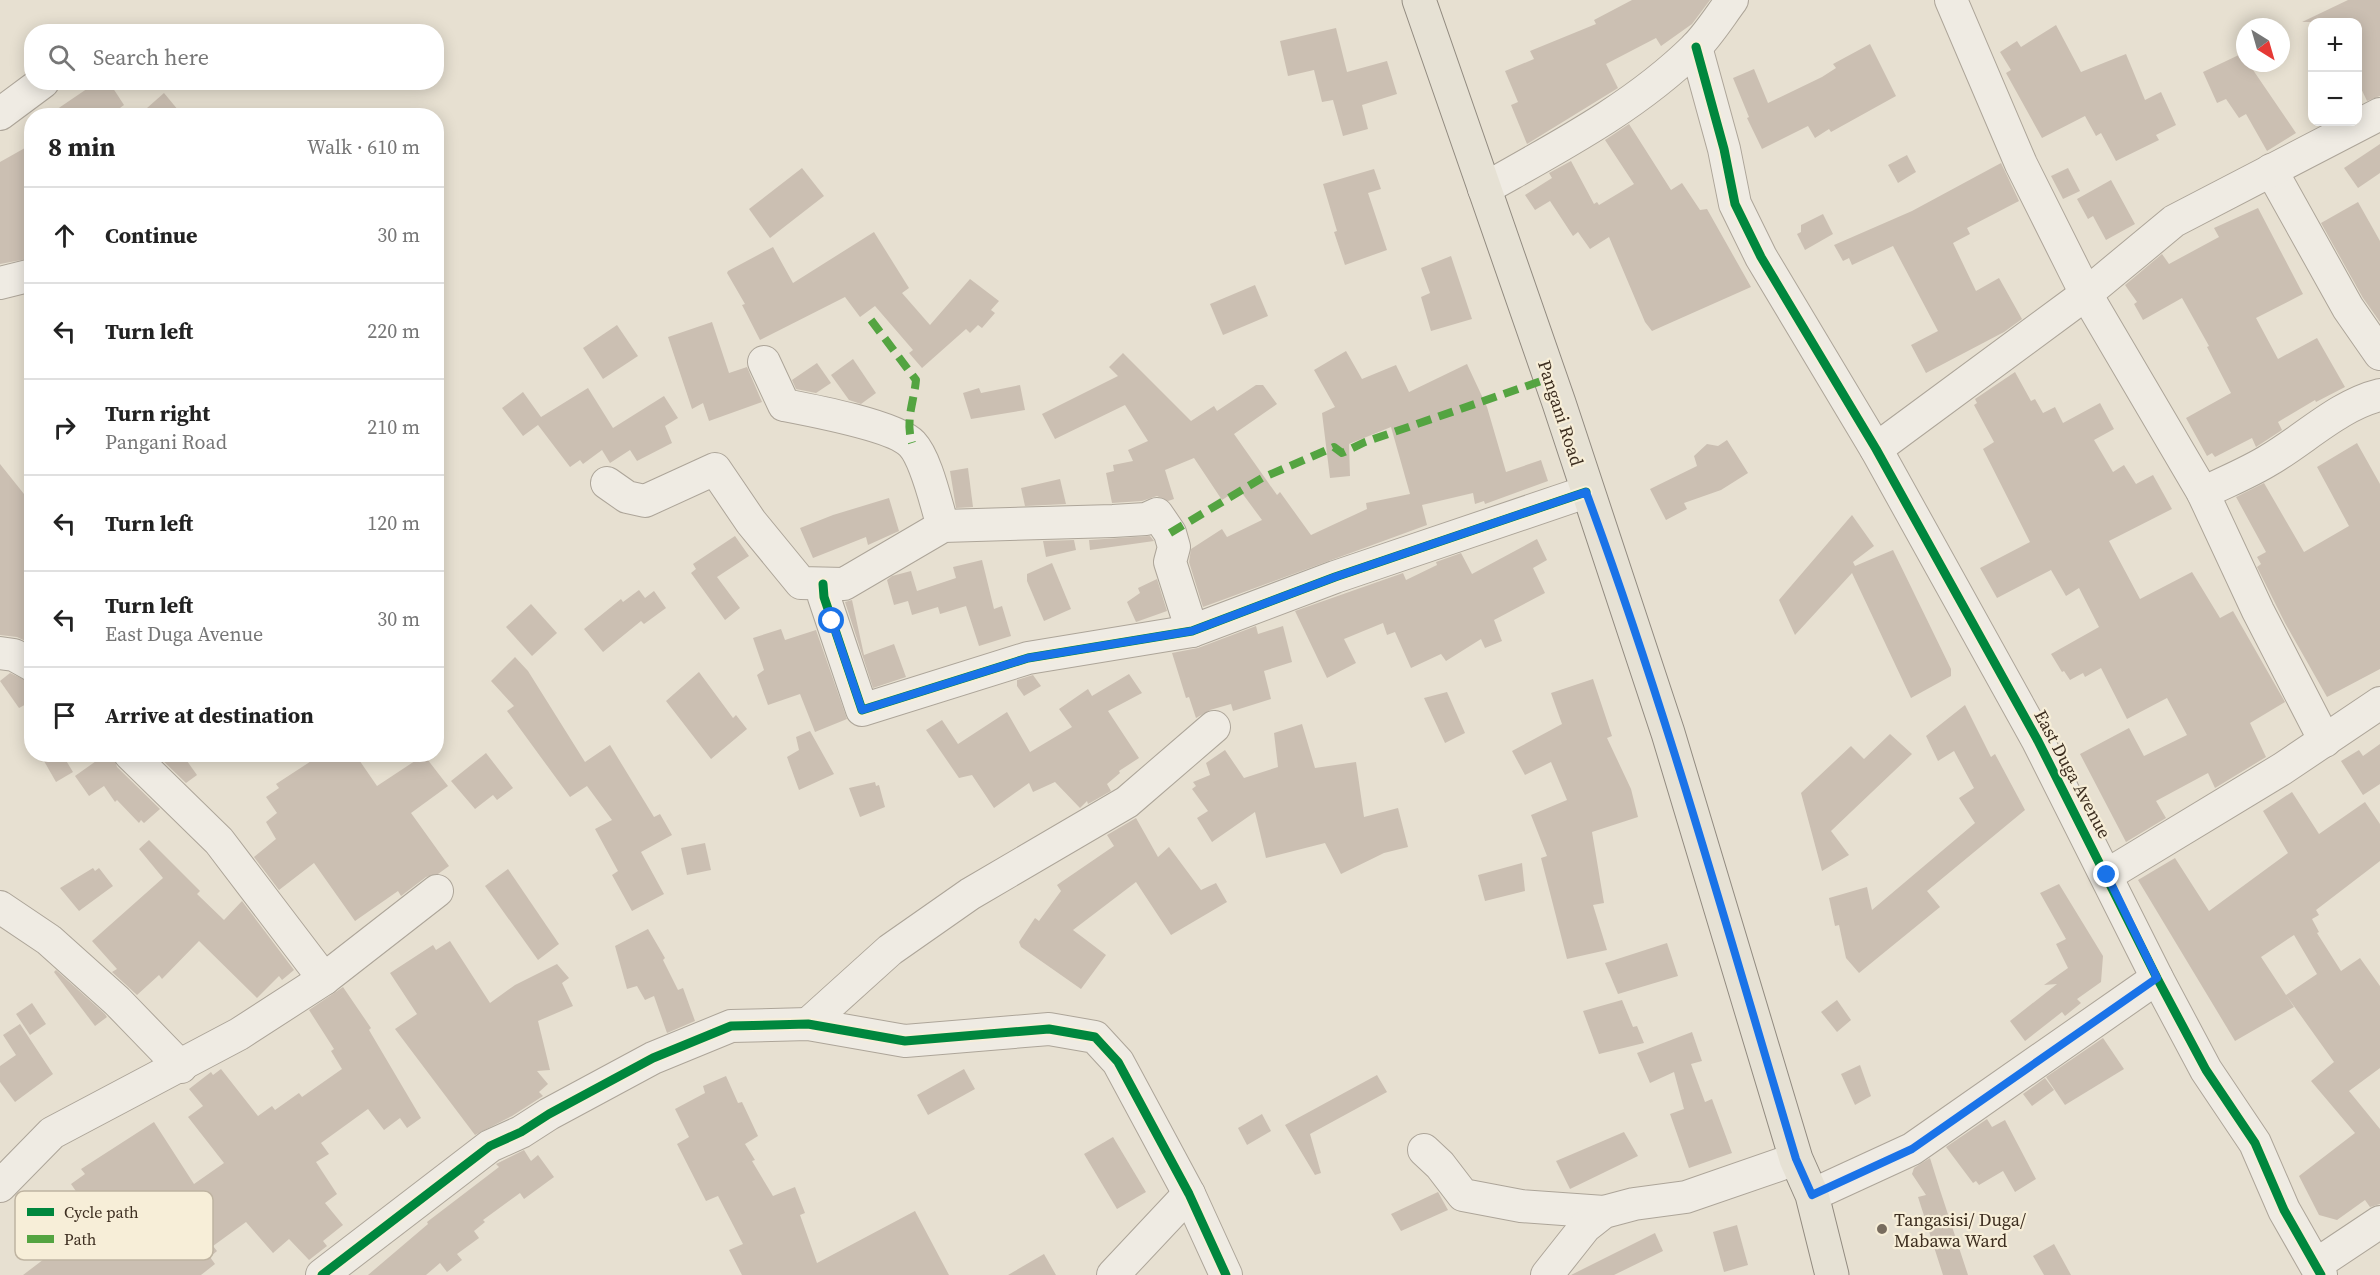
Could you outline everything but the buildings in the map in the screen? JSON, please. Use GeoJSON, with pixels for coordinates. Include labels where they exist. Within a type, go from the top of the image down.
{"type":"FeatureCollection","features":[{"type":"Feature","properties":{"kind":"main road","name":"Pangani Road"},"geometry":{"type":"LineString","coordinates":[[1419,0],[1559,404],[1586,492],[1616,572],[1668,734],[1796,1159],[1812,1195],[1832,1275]]}},
{"type":"Feature","properties":{"kind":"street"},"geometry":{"type":"LineString","coordinates":[[1484,189],[1592,128],[1646,91],[1696,46],[1732,0]]}},
{"type":"Feature","properties":{"kind":"street"},"geometry":{"type":"LineString","coordinates":[[1961,3],[2021,164],[2086,294],[2153,403],[2204,494],[2258,611],[2325,741]]}},
{"type":"Feature","properties":{"kind":"street","name":"East Duga Avenue"},"geometry":{"type":"LineString","coordinates":[[1696,46],[1724,149],[1735,204],[1761,257],[1876,449],[2038,741],[2157,978],[2206,1070],[2254,1143],[2284,1210],[2319,1269]]}},
{"type":"Feature","properties":{"kind":"street"},"geometry":{"type":"LineString","coordinates":[[0,114],[32,90]]}},
{"type":"Feature","properties":{"kind":"street"},"geometry":{"type":"LineString","coordinates":[[1876,449],[2086,294],[2174,221],[2380,114]]}},
{"type":"Feature","properties":{"kind":"street"},"geometry":{"type":"LineString","coordinates":[[2271,170],[2348,308],[2380,354]]}},
{"type":"Feature","properties":{"kind":"street"},"geometry":{"type":"LineString","coordinates":[[0,283],[24,277]]}},
{"type":"Feature","properties":{"kind":"street"},"geometry":{"type":"LineString","coordinates":[[764,362],[784,405],[883,429],[912,443],[922,462],[943,526]]}},
{"type":"Feature","properties":{"kind":"street"},"geometry":{"type":"LineString","coordinates":[[2204,494],[2270,460],[2316,427],[2376,404]]}},
{"type":"Feature","properties":{"kind":"street"},"geometry":{"type":"LineString","coordinates":[[607,483],[627,497],[645,501],[715,469],[783,564],[801,583],[844,584],[943,526],[1113,521],[1146,519],[1157,514],[1170,533],[1174,547],[1170,562],[1192,631]]}},
{"type":"Feature","properties":{"kind":"street"},"geometry":{"type":"LineString","coordinates":[[823,584],[824,597],[862,710],[1028,658],[1192,631],[1335,577],[1586,492]]}},
{"type":"Feature","properties":{"kind":"street"},"geometry":{"type":"LineString","coordinates":[[0,653],[14,655],[24,660]]}},
{"type":"Feature","properties":{"kind":"street"},"geometry":{"type":"LineString","coordinates":[[2107,875],[2325,741],[2380,703]]}},
{"type":"Feature","properties":{"kind":"street"},"geometry":{"type":"LineString","coordinates":[[808,1024],[890,950],[970,894],[1127,802],[1214,727]]}},
{"type":"Feature","properties":{"kind":"street"},"geometry":{"type":"LineString","coordinates":[[138,762],[219,841],[324,979]]}},
{"type":"Feature","properties":{"kind":"street"},"geometry":{"type":"LineString","coordinates":[[0,1186],[52,1133],[181,1067],[239,1034],[324,979],[437,891]]}},
{"type":"Feature","properties":{"kind":"street"},"geometry":{"type":"LineString","coordinates":[[0,907],[57,947],[117,1001],[181,1067]]}},
{"type":"Feature","properties":{"kind":"street"},"geometry":{"type":"LineString","coordinates":[[1812,1195],[1912,1149],[2157,978]]}},
{"type":"Feature","properties":{"kind":"street"},"geometry":{"type":"LineString","coordinates":[[322,1275],[490,1146],[521,1132],[549,1114],[653,1058],[731,1026],[808,1024],[905,1041],[1049,1029],[1095,1037],[1118,1062],[1189,1194],[1226,1275]]}},
{"type":"Feature","properties":{"kind":"street"},"geometry":{"type":"LineString","coordinates":[[1424,1150],[1440,1165],[1463,1195],[1521,1206],[1604,1212],[1634,1204],[1686,1197],[1796,1159]]}},
{"type":"Feature","properties":{"kind":"street"},"geometry":{"type":"LineString","coordinates":[[1113,1275],[1189,1194]]}},
{"type":"Feature","properties":{"kind":"street"},"geometry":{"type":"LineString","coordinates":[[1548,1275],[1585,1227],[1604,1212]]}},
{"type":"Feature","properties":{"kind":"street"},"geometry":{"type":"LineString","coordinates":[[2319,1269],[2380,1222]]}},
{"type":"Feature","properties":{"kind":"marked path"},"geometry":{"type":"LineString","coordinates":[[871,320],[916,380],[909,427],[912,443]]}},
{"type":"Feature","properties":{"kind":"marked path"},"geometry":{"type":"LineString","coordinates":[[1170,533],[1262,478],[1334,447],[1342,453],[1365,442],[1550,378]]}},
{"type":"Feature","properties":{"kind":"cycle path"},"geometry":{"type":"LineString","coordinates":[[1696,47],[1724,149],[1735,204],[1761,257],[1876,449],[2038,741],[2157,978],[2206,1070],[2255,1143],[2284,1210],[2321,1275]]}},
{"type":"Feature","properties":{"kind":"cycle path"},"geometry":{"type":"LineString","coordinates":[[823,584],[824,597],[862,710],[1028,658],[1192,631],[1335,577],[1586,492]]}},
{"type":"Feature","properties":{"kind":"cycle path"},"geometry":{"type":"LineString","coordinates":[[322,1275],[490,1146],[521,1132],[549,1114],[653,1058],[731,1026],[808,1024],[905,1041],[1049,1029],[1095,1037],[1118,1062],[1189,1194],[1226,1275]]}},
{"type":"Feature","properties":{"kind":"place","name":"Tangasisi/ Duga/ Mabawa Ward"},"geometry":{"type":"Point","coordinates":[1882,1229]}},
{"type":"Feature","properties":{"kind":"route"},"geometry":{"type":"LineString","coordinates":[[832,621],[862,710],[1028,658],[1192,631],[1335,577],[1586,492],[1616,572],[1668,734],[1796,1159],[1812,1195],[1912,1149],[2007,1080],[2157,978],[2107,875]]}}]}
